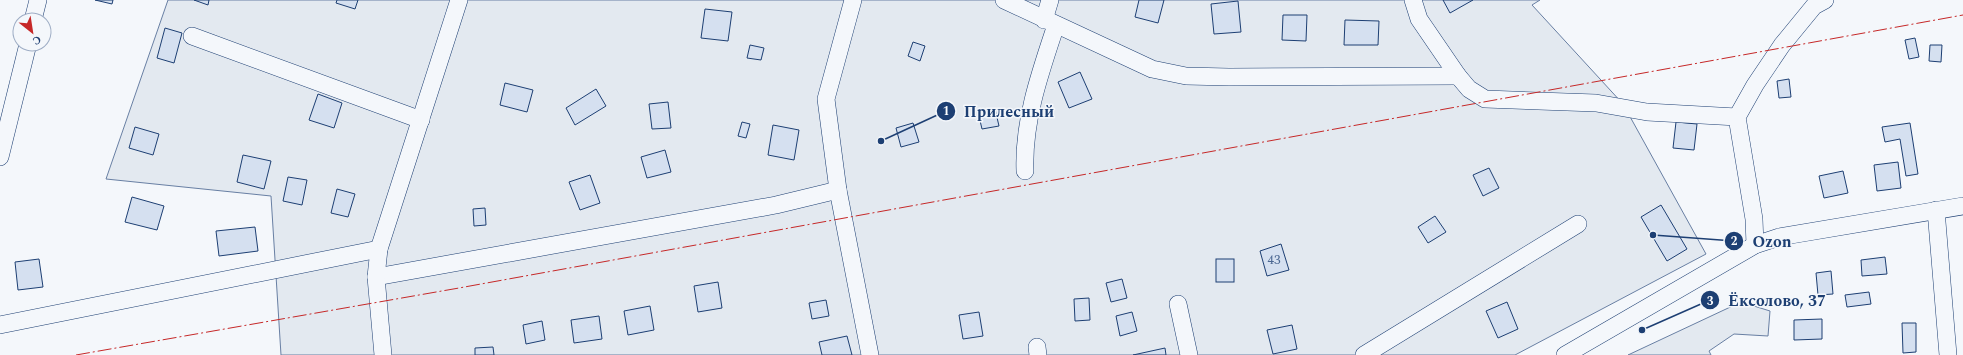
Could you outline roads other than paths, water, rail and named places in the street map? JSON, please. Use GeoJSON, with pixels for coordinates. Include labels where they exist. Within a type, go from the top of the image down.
{"type":"FeatureCollection","features":[{"type":"Feature","properties":{"kind":"street"},"geometry":{"type":"LineString","coordinates":[[35,12],[38,0]]}},
{"type":"Feature","properties":{"kind":"street"},"geometry":{"type":"LineString","coordinates":[[383,355],[376,277],[379,249],[459,0]]}},
{"type":"Feature","properties":{"kind":"street"},"geometry":{"type":"LineString","coordinates":[[853,0],[826,99],[838,190],[870,355]]}},
{"type":"Feature","properties":{"kind":"street"},"geometry":{"type":"LineString","coordinates":[[1004,0],[1050,23],[1152,69],[1186,76],[1458,76]]}},
{"type":"Feature","properties":{"kind":"street"},"geometry":{"type":"LineString","coordinates":[[1025,171],[1024,151],[1034,93],[1050,23],[1050,0]]}},
{"type":"Feature","properties":{"kind":"street"},"geometry":{"type":"LineString","coordinates":[[1413,0],[1419,19],[1458,76],[1469,89],[1485,98],[1596,103],[1648,112],[1737,117]]}},
{"type":"Feature","properties":{"kind":"street"},"geometry":{"type":"LineString","coordinates":[[1755,245],[1754,219],[1737,117],[1755,85],[1782,45],[1814,6],[1825,0]]}},
{"type":"Feature","properties":{"kind":"street"},"geometry":{"type":"LineString","coordinates":[[192,36],[421,120]]}},
{"type":"Feature","properties":{"kind":"street"},"geometry":{"type":"LineString","coordinates":[[0,157],[26,52]]}},
{"type":"Feature","properties":{"kind":"street"},"geometry":{"type":"LineString","coordinates":[[376,277],[776,206],[838,190]]}},
{"type":"Feature","properties":{"kind":"street"},"geometry":{"type":"LineString","coordinates":[[1565,355],[1755,245],[1779,237],[1963,206]]}},
{"type":"Feature","properties":{"kind":"street"},"geometry":{"type":"LineString","coordinates":[[1936,210],[1948,355]]}},
{"type":"Feature","properties":{"kind":"street"},"geometry":{"type":"LineString","coordinates":[[1364,355],[1578,224]]}},
{"type":"Feature","properties":{"kind":"street"},"geometry":{"type":"LineString","coordinates":[[0,325],[379,249]]}},
{"type":"Feature","properties":{"kind":"street"},"geometry":{"type":"LineString","coordinates":[[1178,304],[1189,355]]}},
{"type":"Feature","properties":{"kind":"place","name":"Прилесный"},"geometry":{"type":"Point","coordinates":[881,141]}},
{"type":"Feature","properties":{"kind":"place","name":"Ozon"},"geometry":{"type":"Point","coordinates":[1653,235]}},
{"type":"Feature","properties":{"kind":"place","name":"Ёксолово, 37"},"geometry":{"type":"Point","coordinates":[1642,330]}}]}
